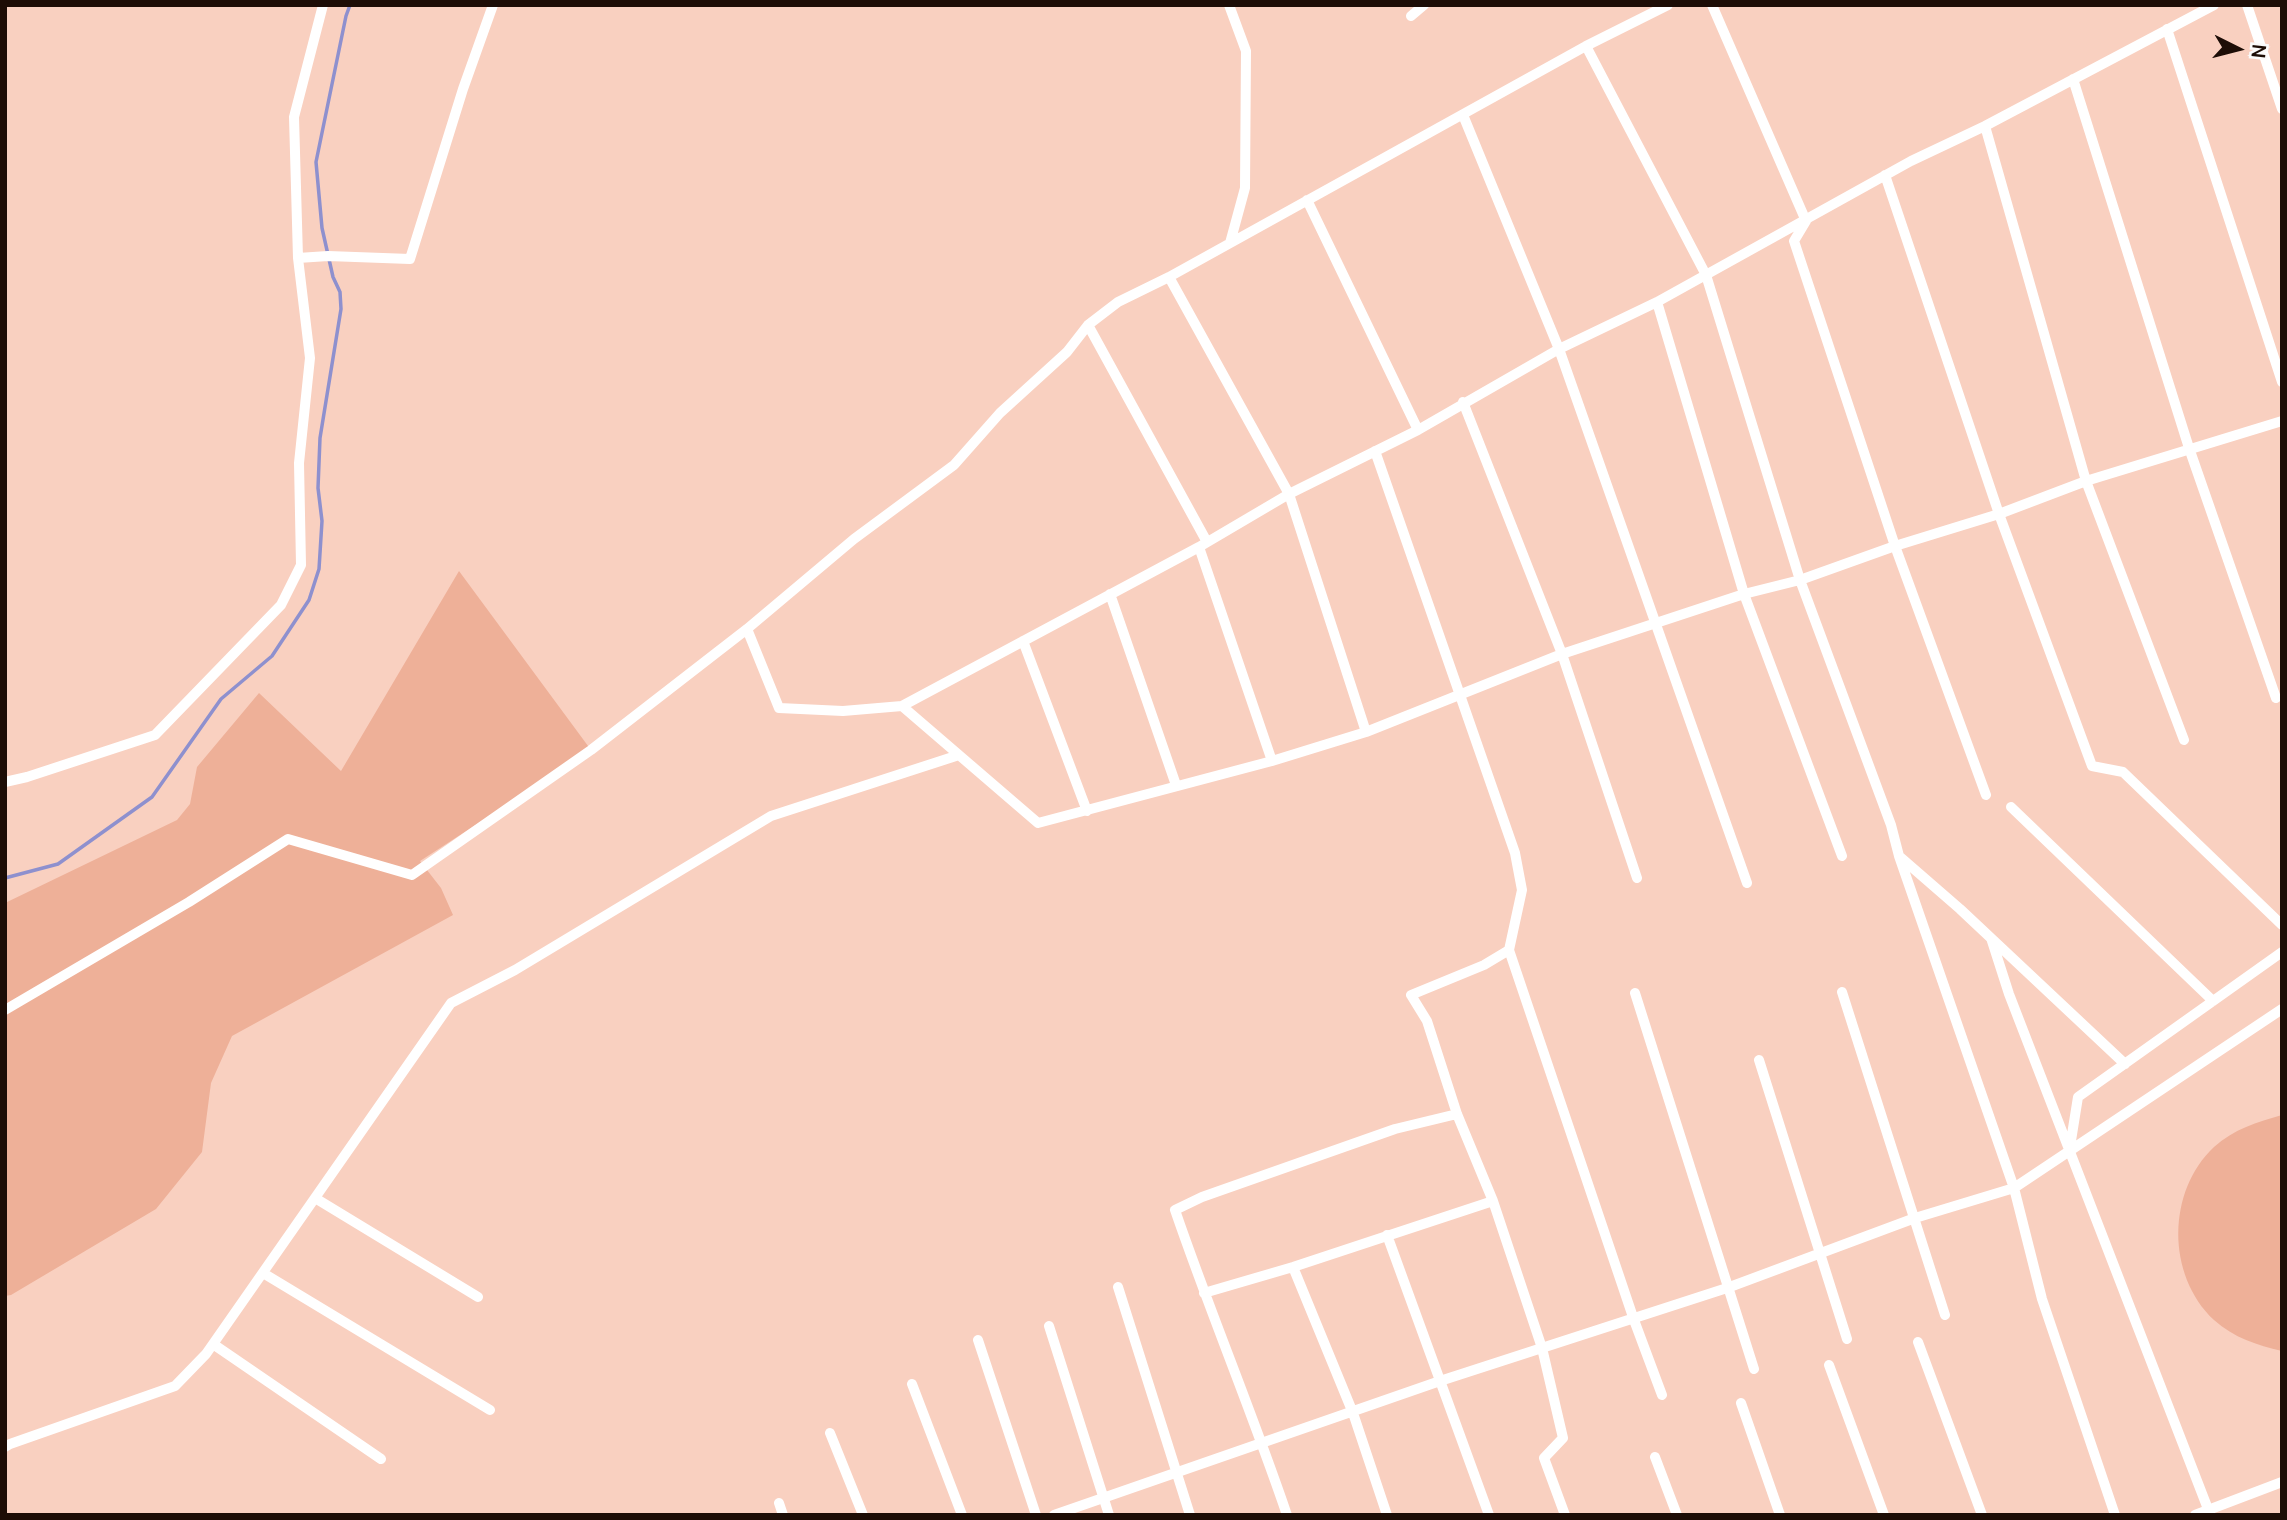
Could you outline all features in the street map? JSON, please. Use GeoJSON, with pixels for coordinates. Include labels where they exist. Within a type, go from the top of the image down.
{"type":"FeatureCollection","features":[{"type":"Feature","properties":{"kind":"street"},"geometry":{"type":"LineString","coordinates":[[5,782],[155,735],[281,605],[301,565],[299,463],[310,358],[298,258],[294,117],[323,5]]}},
{"type":"Feature","properties":{"kind":"street"},"geometry":{"type":"LineString","coordinates":[[298,258],[328,256],[410,259],[463,89],[493,5]]}},
{"type":"Feature","properties":{"kind":"street"},"geometry":{"type":"LineString","coordinates":[[1228,5],[1246,51],[1245,188],[1230,243]]}},
{"type":"Feature","properties":{"kind":"street"},"geometry":{"type":"LineString","coordinates":[[1411,16],[1424,5]]}},
{"type":"Feature","properties":{"kind":"street"},"geometry":{"type":"LineString","coordinates":[[5,1010],[189,902],[288,839],[412,875],[591,750],[747,629],[853,539],[954,465],[1000,413],[1067,352],[1088,325],[1118,302],[1169,277],[1586,46],[1668,5]]}},
{"type":"Feature","properties":{"kind":"street"},"geometry":{"type":"LineString","coordinates":[[1712,5],[1806,221]]}},
{"type":"Feature","properties":{"kind":"street"},"geometry":{"type":"LineString","coordinates":[[747,629],[779,708],[843,711],[902,706],[1203,545],[1289,494],[1418,430],[1559,349],[1657,302],[1885,175],[2214,5]]}},
{"type":"Feature","properties":{"kind":"street"},"geometry":{"type":"LineString","coordinates":[[2246,5],[2282,109]]}},
{"type":"Feature","properties":{"kind":"street"},"geometry":{"type":"LineString","coordinates":[[2167,29],[2282,382]]}},
{"type":"Feature","properties":{"kind":"street"},"geometry":{"type":"LineString","coordinates":[[1586,46],[1706,275],[1800,580],[1891,825],[1899,856],[2014,1188],[2042,1298],[2115,1515]]}},
{"type":"Feature","properties":{"kind":"street"},"geometry":{"type":"LineString","coordinates":[[2073,79],[2189,448],[2276,698]]}},
{"type":"Feature","properties":{"kind":"street"},"geometry":{"type":"LineString","coordinates":[[1462,115],[1559,349],[1747,883]]}},
{"type":"Feature","properties":{"kind":"street"},"geometry":{"type":"LineString","coordinates":[[1984,126],[2086,481],[2184,740]]}},
{"type":"Feature","properties":{"kind":"street"},"geometry":{"type":"LineString","coordinates":[[1885,175],[1999,514],[2092,766],[2123,772],[2282,925]]}},
{"type":"Feature","properties":{"kind":"street"},"geometry":{"type":"LineString","coordinates":[[1307,200],[1418,430]]}},
{"type":"Feature","properties":{"kind":"street"},"geometry":{"type":"LineString","coordinates":[[1806,221],[1794,241],[1895,546],[1986,796]]}},
{"type":"Feature","properties":{"kind":"street"},"geometry":{"type":"LineString","coordinates":[[1169,277],[1289,494],[1366,732]]}},
{"type":"Feature","properties":{"kind":"street"},"geometry":{"type":"LineString","coordinates":[[1657,302],[1744,594],[1842,856]]}},
{"type":"Feature","properties":{"kind":"street"},"geometry":{"type":"LineString","coordinates":[[1088,325],[1203,545],[1272,761]]}},
{"type":"Feature","properties":{"kind":"street"},"geometry":{"type":"LineString","coordinates":[[1463,402],[1562,654],[1637,878]]}},
{"type":"Feature","properties":{"kind":"street"},"geometry":{"type":"LineString","coordinates":[[902,706],[1038,823],[1272,761],[1366,732],[1562,654],[1744,594],[1800,580],[1895,546],[1999,514],[2086,481],[2282,421]]}},
{"type":"Feature","properties":{"kind":"street"},"geometry":{"type":"LineString","coordinates":[[1375,451],[1516,853],[1522,890],[1510,950],[1634,1320],[1662,1395]]}},
{"type":"Feature","properties":{"kind":"street"},"geometry":{"type":"LineString","coordinates":[[1110,594],[1176,785]]}},
{"type":"Feature","properties":{"kind":"street"},"geometry":{"type":"LineString","coordinates":[[1023,641],[1087,811]]}},
{"type":"Feature","properties":{"kind":"street"},"geometry":{"type":"LineString","coordinates":[[5,1447],[175,1386],[213,1344],[451,1003],[515,970],[771,816],[959,755]]}},
{"type":"Feature","properties":{"kind":"street"},"geometry":{"type":"LineString","coordinates":[[2011,807],[2213,1001]]}},
{"type":"Feature","properties":{"kind":"street"},"geometry":{"type":"LineString","coordinates":[[1899,856],[2125,1064]]}},
{"type":"Feature","properties":{"kind":"street"},"geometry":{"type":"LineString","coordinates":[[1991,938],[2009,995],[2213,1510]]}},
{"type":"Feature","properties":{"kind":"street"},"geometry":{"type":"LineString","coordinates":[[1510,950],[1484,965],[1411,995],[1427,1021],[1457,1114],[1493,1201],[1542,1349],[1563,1438],[1544,1458],[1565,1515]]}},
{"type":"Feature","properties":{"kind":"street"},"geometry":{"type":"LineString","coordinates":[[2070,1149],[2078,1097],[2282,952]]}},
{"type":"Feature","properties":{"kind":"street"},"geometry":{"type":"LineString","coordinates":[[1842,992],[1945,1315]]}},
{"type":"Feature","properties":{"kind":"street"},"geometry":{"type":"LineString","coordinates":[[1635,993],[1754,1369]]}},
{"type":"Feature","properties":{"kind":"street"},"geometry":{"type":"LineString","coordinates":[[1054,1515],[1440,1381],[1727,1288],[1915,1218],[2014,1188],[2282,1009]]}},
{"type":"Feature","properties":{"kind":"street"},"geometry":{"type":"LineString","coordinates":[[1759,1060],[1847,1339]]}},
{"type":"Feature","properties":{"kind":"street"},"geometry":{"type":"LineString","coordinates":[[1287,1515],[1175,1210],[1202,1197],[1395,1129],[1457,1114]]}},
{"type":"Feature","properties":{"kind":"street"},"geometry":{"type":"LineString","coordinates":[[315,1198],[478,1297]]}},
{"type":"Feature","properties":{"kind":"street"},"geometry":{"type":"LineString","coordinates":[[1204,1293],[1293,1267],[1493,1201]]}},
{"type":"Feature","properties":{"kind":"street"},"geometry":{"type":"LineString","coordinates":[[1387,1235],[1489,1515]]}},
{"type":"Feature","properties":{"kind":"street"},"geometry":{"type":"LineString","coordinates":[[1293,1267],[1353,1413],[1387,1515]]}},
{"type":"Feature","properties":{"kind":"street"},"geometry":{"type":"LineString","coordinates":[[263,1273],[490,1410]]}},
{"type":"Feature","properties":{"kind":"street"},"geometry":{"type":"LineString","coordinates":[[1118,1287],[1191,1515]]}},
{"type":"Feature","properties":{"kind":"street"},"geometry":{"type":"LineString","coordinates":[[1049,1326],[1109,1515]]}},
{"type":"Feature","properties":{"kind":"street"},"geometry":{"type":"LineString","coordinates":[[978,1340],[1036,1515]]}},
{"type":"Feature","properties":{"kind":"street"},"geometry":{"type":"LineString","coordinates":[[1918,1342],[1982,1515]]}},
{"type":"Feature","properties":{"kind":"street"},"geometry":{"type":"LineString","coordinates":[[213,1344],[381,1459]]}},
{"type":"Feature","properties":{"kind":"street"},"geometry":{"type":"LineString","coordinates":[[1829,1365],[1884,1515]]}},
{"type":"Feature","properties":{"kind":"street"},"geometry":{"type":"LineString","coordinates":[[912,1384],[961,1515]]}},
{"type":"Feature","properties":{"kind":"street"},"geometry":{"type":"LineString","coordinates":[[1741,1403],[1780,1515]]}},
{"type":"Feature","properties":{"kind":"street"},"geometry":{"type":"LineString","coordinates":[[830,1433],[863,1515]]}},
{"type":"Feature","properties":{"kind":"street"},"geometry":{"type":"LineString","coordinates":[[1655,1457],[1677,1515]]}},
{"type":"Feature","properties":{"kind":"street"},"geometry":{"type":"LineString","coordinates":[[2196,1515],[2282,1482]]}},
{"type":"Feature","properties":{"kind":"street"},"geometry":{"type":"LineString","coordinates":[[779,1503],[783,1515]]}},
{"type":"Feature","properties":{"kind":"shaded area"},"geometry":{"type":"Polygon","coordinates":[[[459,571],[591,750],[420,861],[441,888],[453,915],[232,1036],[211,1083],[202,1152],[156,1209],[11,1295],[5,1296],[5,903],[177,820],[190,804],[197,767],[259,693],[341,771],[459,571]]]}},
{"type":"Feature","properties":{"kind":"shaded area"},"geometry":{"type":"Polygon","coordinates":[[[2282,1115],[2282,1351],[2246,1340],[2214,1320],[2198,1301],[2187,1280],[2178,1233],[2187,1186],[2214,1147],[2255,1123],[2282,1115]]]}},
{"type":"Feature","properties":{"kind":"waterway"},"geometry":{"type":"LineString","coordinates":[[5,878],[58,864],[152,797],[221,699],[272,656],[309,600],[319,569],[322,521],[318,488],[320,438],[341,309],[340,292],[333,277],[322,228],[316,162],[350,5]]}}]}
